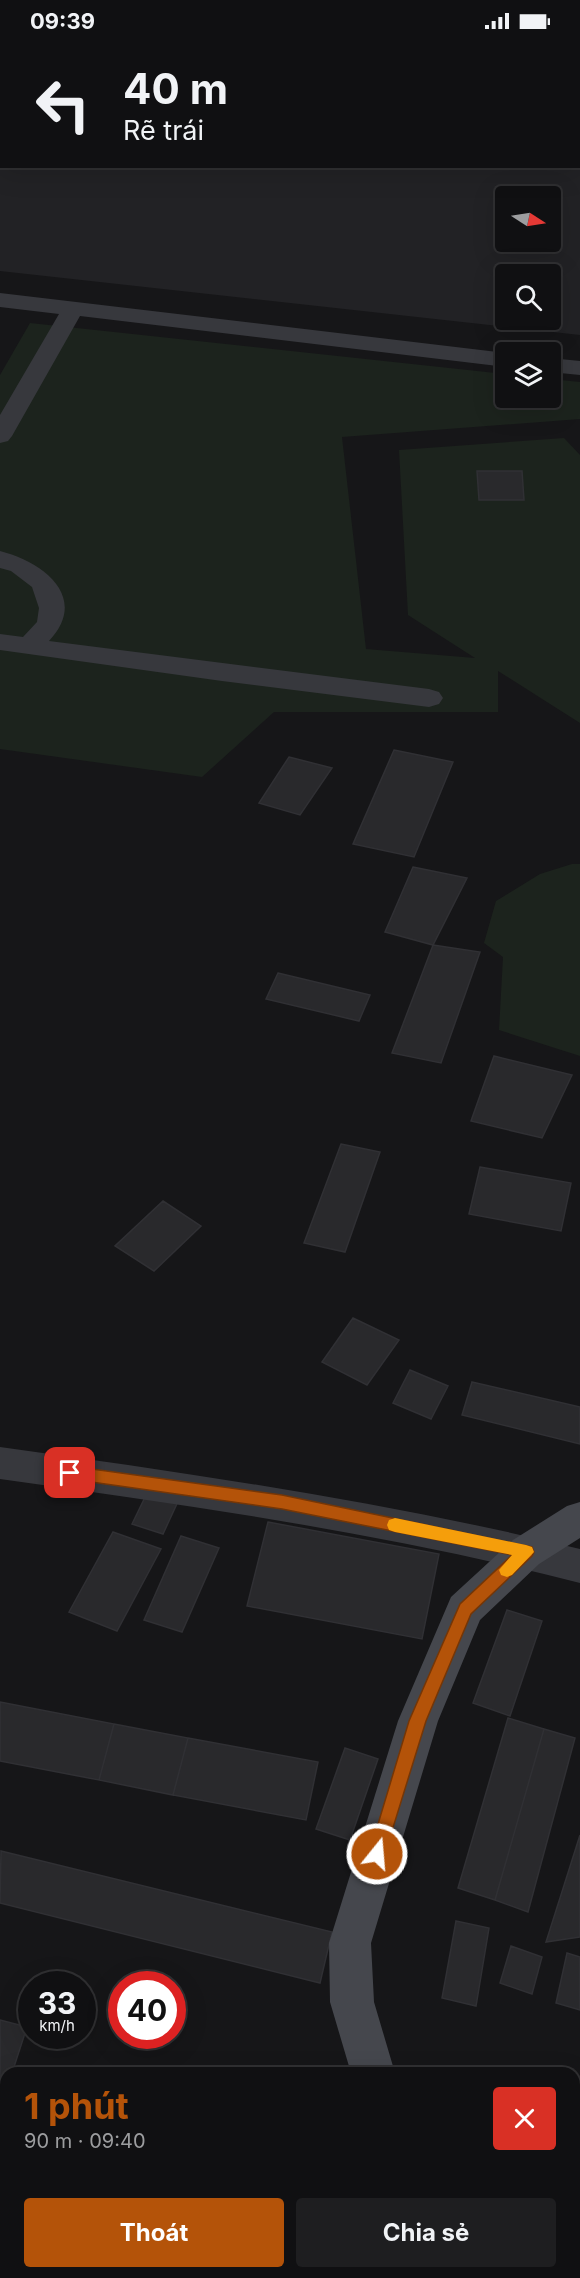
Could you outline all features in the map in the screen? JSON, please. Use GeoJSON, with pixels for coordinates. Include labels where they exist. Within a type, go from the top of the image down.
{"type":"FeatureCollection","features":[{"type":"Feature","properties":{"kind":"street"},"geometry":{"type":"LineString","coordinates":[[0,300],[495,359]]}},
{"type":"Feature","properties":{"kind":"street"},"geometry":{"type":"LineString","coordinates":[[0,436],[73,308]]}},
{"type":"Feature","properties":{"kind":"street"},"geometry":{"type":"LineString","coordinates":[[561,366],[580,368]]}},
{"type":"Feature","properties":{"kind":"street"},"geometry":{"type":"LineString","coordinates":[[0,559],[20,566],[44,583],[52,608],[50,624],[29,646]]}},
{"type":"Feature","properties":{"kind":"street"},"geometry":{"type":"LineString","coordinates":[[0,642],[222,673],[429,698]]}},
{"type":"Feature","properties":{"kind":"street"},"geometry":{"type":"LineString","coordinates":[[0,1463],[282,1502],[526,1552],[580,1566]]}},
{"type":"Feature","properties":{"kind":"street"},"geometry":{"type":"LineString","coordinates":[[371,2067],[352,2002],[350,1943],[418,1721],[465,1609],[526,1552],[580,1518]]}},
{"type":"Feature","properties":{"kind":"shaded area"},"geometry":{"type":"Polygon","coordinates":[[[0,168],[580,168],[580,335],[535,330],[561,330],[561,264],[495,264],[495,326],[0,271],[0,168]]]}},
{"type":"Feature","properties":{"kind":"shaded area"},"geometry":{"type":"Polygon","coordinates":[[[30,323],[495,373],[495,408],[561,408],[561,380],[580,382],[580,419],[342,437],[366,649],[475,658],[408,615],[399,450],[564,438],[580,455],[580,723],[498,671],[498,712],[274,712],[202,777],[0,749],[0,375],[30,323]]]}},
{"type":"Feature","properties":{"kind":"shaded area"},"geometry":{"type":"Polygon","coordinates":[[[572,864],[580,864],[580,1056],[499,1030],[503,957],[484,943],[496,901],[540,874],[572,864]]]}},
{"type":"Feature","properties":{"kind":"building"},"geometry":{"type":"Polygon","coordinates":[[[477,471],[522,471],[524,500],[479,500],[477,471]]]}},
{"type":"Feature","properties":{"kind":"building"},"geometry":{"type":"Polygon","coordinates":[[[394,750],[453,762],[414,857],[353,844],[394,750]]]}},
{"type":"Feature","properties":{"kind":"building"},"geometry":{"type":"Polygon","coordinates":[[[289,757],[332,768],[300,815],[259,803],[289,757]]]}},
{"type":"Feature","properties":{"kind":"building"},"geometry":{"type":"Polygon","coordinates":[[[413,867],[467,878],[433,945],[385,932],[413,867]]]}},
{"type":"Feature","properties":{"kind":"building"},"geometry":{"type":"Polygon","coordinates":[[[433,945],[480,952],[441,1063],[392,1053],[433,945]]]}},
{"type":"Feature","properties":{"kind":"building"},"geometry":{"type":"Polygon","coordinates":[[[278,973],[370,995],[359,1021],[266,999],[278,973]]]}},
{"type":"Feature","properties":{"kind":"building"},"geometry":{"type":"Polygon","coordinates":[[[494,1056],[572,1075],[542,1138],[471,1121],[494,1056]]]}},
{"type":"Feature","properties":{"kind":"building"},"geometry":{"type":"Polygon","coordinates":[[[341,1144],[380,1152],[345,1252],[304,1243],[341,1144]]]}},
{"type":"Feature","properties":{"kind":"building"},"geometry":{"type":"Polygon","coordinates":[[[480,1167],[571,1183],[561,1231],[469,1214],[480,1167]]]}},
{"type":"Feature","properties":{"kind":"building"},"geometry":{"type":"Polygon","coordinates":[[[163,1201],[201,1226],[154,1271],[115,1246],[163,1201]]]}},
{"type":"Feature","properties":{"kind":"building"},"geometry":{"type":"Polygon","coordinates":[[[353,1318],[399,1340],[367,1385],[322,1362],[353,1318]]]}},
{"type":"Feature","properties":{"kind":"building"},"geometry":{"type":"Polygon","coordinates":[[[410,1370],[448,1386],[431,1419],[393,1403],[410,1370]]]}},
{"type":"Feature","properties":{"kind":"building"},"geometry":{"type":"Polygon","coordinates":[[[472,1382],[580,1407],[580,1444],[462,1415],[472,1382]]]}},
{"type":"Feature","properties":{"kind":"building"},"geometry":{"type":"Polygon","coordinates":[[[151,1485],[181,1495],[163,1534],[132,1524],[151,1485]]]}},
{"type":"Feature","properties":{"kind":"building"},"geometry":{"type":"Polygon","coordinates":[[[268,1522],[439,1554],[422,1639],[247,1606],[268,1522]]]}},
{"type":"Feature","properties":{"kind":"building"},"geometry":{"type":"Polygon","coordinates":[[[113,1532],[161,1549],[117,1631],[69,1612],[113,1532]]]}},
{"type":"Feature","properties":{"kind":"building"},"geometry":{"type":"Polygon","coordinates":[[[181,1536],[219,1548],[182,1632],[144,1620],[181,1536]]]}},
{"type":"Feature","properties":{"kind":"building"},"geometry":{"type":"Polygon","coordinates":[[[507,1610],[542,1621],[510,1716],[473,1703],[507,1610]]]}},
{"type":"Feature","properties":{"kind":"building"},"geometry":{"type":"Polygon","coordinates":[[[0,1702],[114,1724],[99,1780],[0,1761],[0,1702]]]}},
{"type":"Feature","properties":{"kind":"building"},"geometry":{"type":"Polygon","coordinates":[[[508,1718],[544,1729],[495,1900],[458,1888],[508,1718]]]}},
{"type":"Feature","properties":{"kind":"building"},"geometry":{"type":"Polygon","coordinates":[[[114,1724],[188,1738],[173,1795],[99,1780],[114,1724]]]}},
{"type":"Feature","properties":{"kind":"building"},"geometry":{"type":"Polygon","coordinates":[[[544,1729],[575,1738],[528,1912],[495,1900],[544,1729]]]}},
{"type":"Feature","properties":{"kind":"building"},"geometry":{"type":"Polygon","coordinates":[[[188,1738],[318,1762],[306,1820],[173,1795],[188,1738]]]}},
{"type":"Feature","properties":{"kind":"building"},"geometry":{"type":"Polygon","coordinates":[[[345,1748],[378,1759],[350,1840],[316,1829],[345,1748]]]}},
{"type":"Feature","properties":{"kind":"building"},"geometry":{"type":"Polygon","coordinates":[[[580,1835],[580,1937],[546,1942],[580,1835]]]}},
{"type":"Feature","properties":{"kind":"building"},"geometry":{"type":"Polygon","coordinates":[[[1,1851],[332,1932],[320,1983],[0,1903],[1,1851]]]}},
{"type":"Feature","properties":{"kind":"building"},"geometry":{"type":"Polygon","coordinates":[[[456,1921],[489,1928],[476,2006],[442,1998],[456,1921]]]}},
{"type":"Feature","properties":{"kind":"building"},"geometry":{"type":"Polygon","coordinates":[[[511,1946],[542,1957],[532,1994],[500,1983],[511,1946]]]}},
{"type":"Feature","properties":{"kind":"building"},"geometry":{"type":"Polygon","coordinates":[[[567,1953],[580,1957],[580,2010],[556,2003],[567,1953]]]}},
{"type":"Feature","properties":{"kind":"building"},"geometry":{"type":"Polygon","coordinates":[[[0,2020],[18,2025],[18,2049],[20,2049],[14,2067],[0,2067],[0,2020]]]}},
{"type":"Feature","properties":{"kind":"slow traffic"},"geometry":{"type":"LineString","coordinates":[[395,1525],[526,1552],[507,1570]]}},
{"type":"Feature","properties":{"kind":"route"},"geometry":{"type":"LineString","coordinates":[[70,1473],[282,1502],[526,1552],[465,1609],[418,1721],[377,1854]]}}]}
